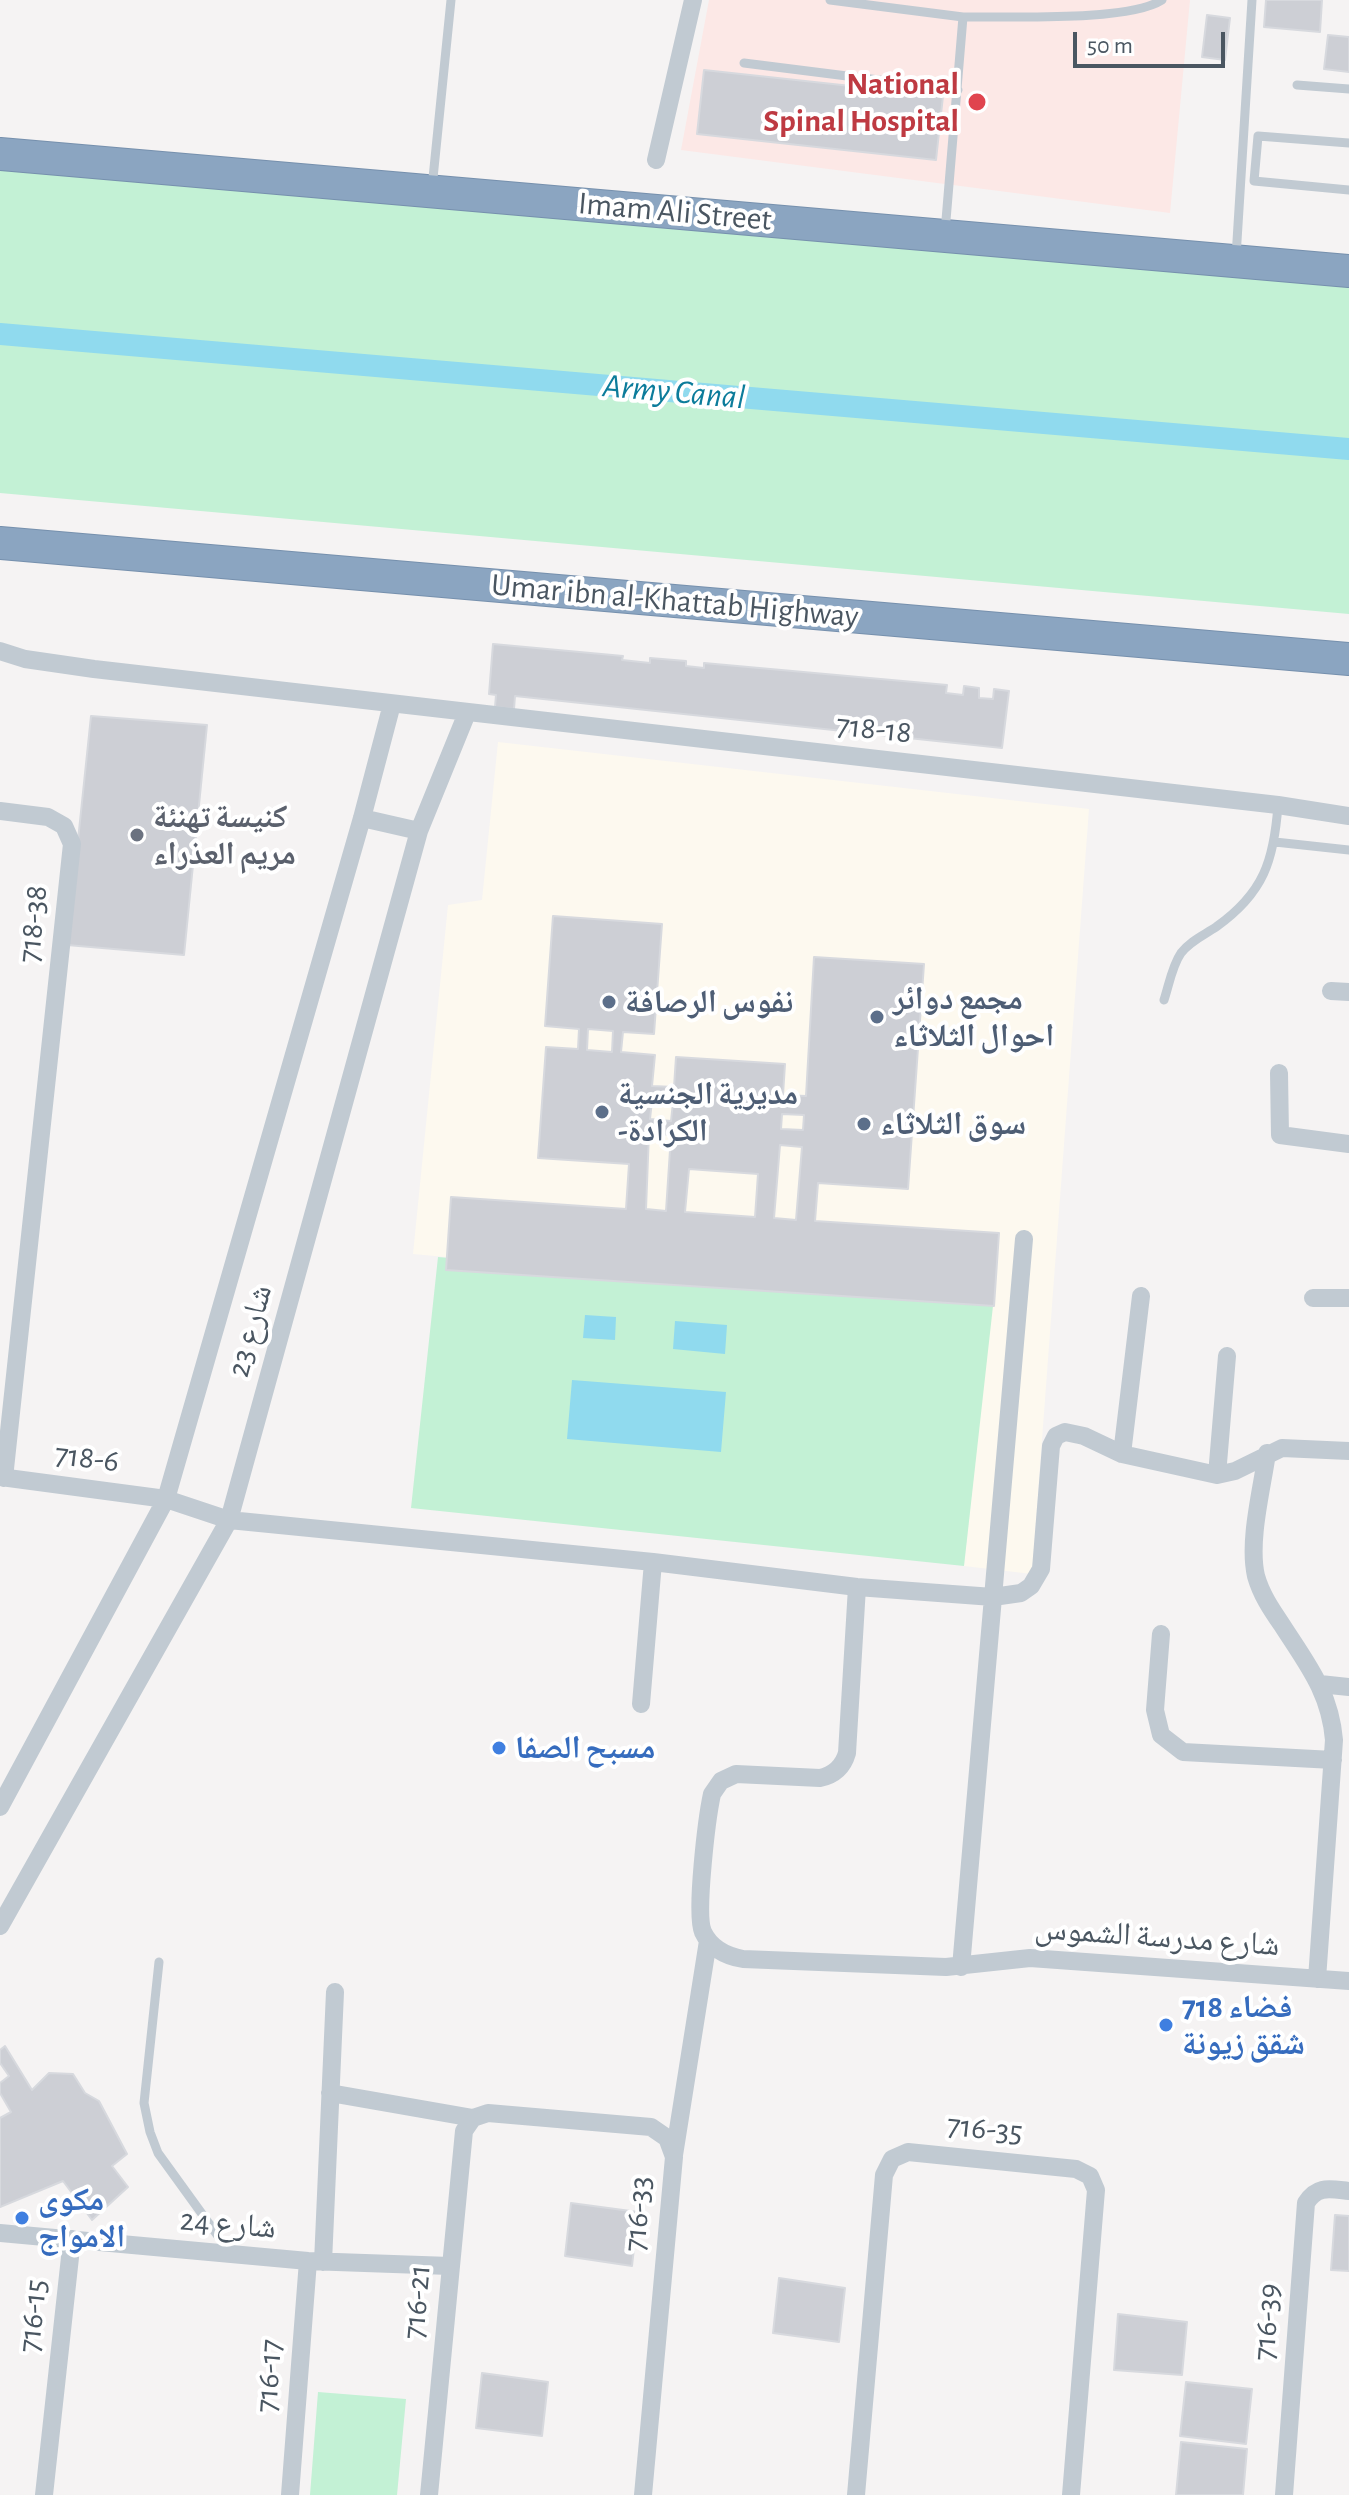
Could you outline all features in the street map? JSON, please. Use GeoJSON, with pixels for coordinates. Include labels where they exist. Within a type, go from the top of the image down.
{"type":"FeatureCollection","features":[{"type":"Feature","properties":{"kind":"highway","name":"Imam Ali Street"},"geometry":{"type":"LineString","coordinates":[[0,154],[1349,271]]}},
{"type":"Feature","properties":{"kind":"highway","name":"Umar ibn al-Khattab Highway"},"geometry":{"type":"LineString","coordinates":[[0,543],[1349,659]]}},
{"type":"Feature","properties":{"kind":"street"},"geometry":{"type":"LineString","coordinates":[[656,160],[693,0]]}},
{"type":"Feature","properties":{"kind":"street","name":"718-18"},"geometry":{"type":"LineString","coordinates":[[0,651],[25,659],[94,669],[1278,805],[1349,816]]}},
{"type":"Feature","properties":{"kind":"street","name":"شارع 23"},"geometry":{"type":"LineString","coordinates":[[0,1807],[166,1499],[392,704]]}},
{"type":"Feature","properties":{"kind":"street","name":"شارع 23"},"geometry":{"type":"LineString","coordinates":[[0,1926],[229,1520],[419,831],[467,713]]}},
{"type":"Feature","properties":{"kind":"street","name":"718-38"},"geometry":{"type":"LineString","coordinates":[[0,811],[48,817],[64,826],[72,844],[2,1477]]}},
{"type":"Feature","properties":{"kind":"street"},"geometry":{"type":"LineString","coordinates":[[362,818],[419,831]]}},
{"type":"Feature","properties":{"kind":"street"},"geometry":{"type":"LineString","coordinates":[[1279,1073],[1280,1135],[1349,1144]]}},
{"type":"Feature","properties":{"kind":"street"},"geometry":{"type":"LineString","coordinates":[[961,1967],[1024,1239]]}},
{"type":"Feature","properties":{"kind":"street"},"geometry":{"type":"LineString","coordinates":[[1122,1454],[1141,1296]]}},
{"type":"Feature","properties":{"kind":"street"},"geometry":{"type":"LineString","coordinates":[[1313,1298],[1349,1298]]}},
{"type":"Feature","properties":{"kind":"street"},"geometry":{"type":"LineString","coordinates":[[1217,1475],[1227,1356]]}},
{"type":"Feature","properties":{"kind":"street"},"geometry":{"type":"LineString","coordinates":[[993,1597],[1021,1593],[1031,1586],[1041,1569],[1051,1446],[1056,1436],[1065,1432],[1084,1436],[1122,1454],[1217,1475],[1235,1471],[1267,1453],[1290,1447],[1349,1451]]}},
{"type":"Feature","properties":{"kind":"street"},"geometry":{"type":"LineString","coordinates":[[1267,1453],[1254,1544],[1256,1574],[1267,1602],[1320,1684],[1333,1721],[1333,1760],[1317,1979]]}},
{"type":"Feature","properties":{"kind":"street","name":"718-6"},"geometry":{"type":"LineString","coordinates":[[2,1477],[166,1499],[229,1520],[653,1562],[857,1587],[993,1597]]}},
{"type":"Feature","properties":{"kind":"street"},"geometry":{"type":"LineString","coordinates":[[641,1704],[653,1562]]}},
{"type":"Feature","properties":{"kind":"street"},"geometry":{"type":"LineString","coordinates":[[674,2157],[708,1941],[699,1912],[710,1802],[716,1787],[728,1777],[743,1773],[826,1777],[838,1770],[845,1759],[857,1587]]}},
{"type":"Feature","properties":{"kind":"street"},"geometry":{"type":"LineString","coordinates":[[1161,1634],[1155,1710],[1161,1735],[1183,1752],[1333,1760]]}},
{"type":"Feature","properties":{"kind":"street"},"geometry":{"type":"LineString","coordinates":[[1320,1684],[1349,1687]]}},
{"type":"Feature","properties":{"kind":"street","name":"شارع مدرسة الشموس"},"geometry":{"type":"LineString","coordinates":[[708,1941],[724,1954],[743,1959],[961,1967],[1030,1958],[1349,1981]]}},
{"type":"Feature","properties":{"kind":"street","name":"716-17"},"geometry":{"type":"LineString","coordinates":[[290,2495],[315,2262],[330,2093],[335,1992]]}},
{"type":"Feature","properties":{"kind":"street","name":"716-33"},"geometry":{"type":"LineString","coordinates":[[330,2093],[473,2118],[488,2113],[651,2127],[667,2138],[674,2157],[643,2495]]}},
{"type":"Feature","properties":{"kind":"street","name":"716-21"},"geometry":{"type":"LineString","coordinates":[[429,2495],[464,2131],[473,2118]]}},
{"type":"Feature","properties":{"kind":"street","name":"716-35"},"geometry":{"type":"LineString","coordinates":[[856,2495],[884,2175],[892,2159],[908,2152],[1076,2169],[1090,2176],[1096,2190],[1071,2495]]}},
{"type":"Feature","properties":{"kind":"street","name":"716-39"},"geometry":{"type":"LineString","coordinates":[[1284,2495],[1306,2203],[1313,2193],[1323,2188],[1349,2191]]}},
{"type":"Feature","properties":{"kind":"street","name":"شارع 24"},"geometry":{"type":"LineString","coordinates":[[0,2233],[315,2262],[450,2266]]}},
{"type":"Feature","properties":{"kind":"street","name":"716-15"},"geometry":{"type":"LineString","coordinates":[[44,2495],[72,2239]]}},
{"type":"Feature","properties":{"kind":"lane"},"geometry":{"type":"LineString","coordinates":[[431,191],[451,0]]}},
{"type":"Feature","properties":{"kind":"lane"},"geometry":{"type":"LineString","coordinates":[[830,0],[963,17],[1108,14],[1139,11],[1162,0]]}},
{"type":"Feature","properties":{"kind":"lane"},"geometry":{"type":"LineString","coordinates":[[1236,261],[1252,0]]}},
{"type":"Feature","properties":{"kind":"lane"},"geometry":{"type":"LineString","coordinates":[[945,235],[963,17]]}},
{"type":"Feature","properties":{"kind":"lane"},"geometry":{"type":"LineString","coordinates":[[744,63],[958,90]]}},
{"type":"Feature","properties":{"kind":"lane"},"geometry":{"type":"LineString","coordinates":[[1297,85],[1349,89]]}},
{"type":"Feature","properties":{"kind":"lane"},"geometry":{"type":"LineString","coordinates":[[1349,143],[1258,136],[1254,181],[1349,190]]}},
{"type":"Feature","properties":{"kind":"lane"},"geometry":{"type":"LineString","coordinates":[[1164,1000],[1184,949],[1218,925],[1246,899],[1268,869],[1275,842],[1278,805]]}},
{"type":"Feature","properties":{"kind":"lane"},"geometry":{"type":"LineString","coordinates":[[1275,842],[1349,850]]}},
{"type":"Feature","properties":{"kind":"lane"},"geometry":{"type":"LineString","coordinates":[[159,1962],[144,2103],[150,2132],[158,2153],[231,2254]]}},
{"type":"Feature","properties":{"kind":"shaded area"},"geometry":{"type":"Polygon","coordinates":[[[709,0],[1190,0],[1170,213],[681,150],[709,0]]]}},
{"type":"Feature","properties":{"kind":"shaded area"},"geometry":{"type":"Polygon","coordinates":[[[498,742],[1089,809],[1032,1574],[964,1566],[992,1306],[413,1254],[448,905],[482,900],[498,742]]]}},
{"type":"Feature","properties":{"kind":"green space"},"geometry":{"type":"Polygon","coordinates":[[[0,164],[1349,280],[1349,614],[0,493],[0,164]]]}},
{"type":"Feature","properties":{"kind":"green space"},"geometry":{"type":"Polygon","coordinates":[[[438,1257],[993,1306],[964,1566],[411,1508],[438,1257]]]}},
{"type":"Feature","properties":{"kind":"green space"},"geometry":{"type":"Polygon","coordinates":[[[318,2392],[406,2399],[397,2495],[310,2495],[318,2392]]]}},
{"type":"Feature","properties":{"kind":"water"},"geometry":{"type":"Polygon","coordinates":[[[585,1315],[616,1317],[615,1340],[583,1338],[585,1315]]]}},
{"type":"Feature","properties":{"kind":"water"},"geometry":{"type":"Polygon","coordinates":[[[675,1321],[727,1325],[725,1354],[673,1349],[675,1321]]]}},
{"type":"Feature","properties":{"kind":"water"},"geometry":{"type":"Polygon","coordinates":[[[572,1380],[726,1392],[721,1452],[567,1439],[572,1380]]]}},
{"type":"Feature","properties":{"kind":"building"},"geometry":{"type":"Polygon","coordinates":[[[1266,0],[1322,0],[1320,32],[1264,27],[1266,0]]]}},
{"type":"Feature","properties":{"kind":"building"},"geometry":{"type":"Polygon","coordinates":[[[1207,15],[1230,18],[1225,60],[1202,57],[1207,15]]]}},
{"type":"Feature","properties":{"kind":"building"},"geometry":{"type":"Polygon","coordinates":[[[1328,35],[1349,37],[1349,72],[1324,69],[1328,35]]]}},
{"type":"Feature","properties":{"kind":"building"},"geometry":{"type":"Polygon","coordinates":[[[704,70],[943,96],[936,160],[697,134],[704,70]]]}},
{"type":"Feature","properties":{"kind":"building"},"geometry":{"type":"Polygon","coordinates":[[[493,644],[623,656],[622,660],[650,663],[650,658],[686,661],[686,666],[704,668],[704,663],[947,685],[946,693],[963,695],[964,686],[979,688],[979,698],[993,699],[994,689],[1009,691],[1002,748],[515,696],[514,709],[495,707],[496,695],[489,694],[493,644]]]}},
{"type":"Feature","properties":{"kind":"building","name":"كنيسة تهنئة مريم العذراء"},"geometry":{"type":"Polygon","coordinates":[[[91,716],[207,725],[184,955],[67,945],[91,716]]]}},
{"type":"Feature","properties":{"kind":"building"},"geometry":{"type":"Polygon","coordinates":[[[553,916],[662,924],[654,1034],[623,1032],[621,1052],[655,1055],[652,1086],[674,1087],[676,1057],[785,1064],[783,1095],[806,1096],[814,957],[924,964],[908,1189],[818,1183],[815,1221],[999,1233],[994,1306],[446,1270],[451,1197],[626,1209],[629,1164],[538,1158],[546,1047],[578,1049],[579,1029],[545,1026],[553,916]],[[588,1029],[587,1050],[612,1052],[613,1031],[588,1029]],[[652,1101],[650,1119],[671,1121],[673,1102],[652,1101]],[[782,1114],[781,1129],[803,1130],[804,1115],[782,1114]],[[649,1133],[646,1209],[666,1211],[671,1135],[649,1133]],[[780,1145],[774,1218],[796,1220],[802,1147],[780,1145]],[[689,1169],[685,1212],[755,1217],[758,1174],[689,1169]]]}},
{"type":"Feature","properties":{"kind":"building"},"geometry":{"type":"Polygon","coordinates":[[[5,2046],[32,2090],[49,2073],[73,2074],[85,2093],[99,2101],[127,2154],[112,2166],[128,2187],[92,2220],[63,2181],[0,2207],[0,2118],[11,2112],[0,2093],[0,2083],[9,2076],[0,2063],[0,2050],[5,2046]]]}},
{"type":"Feature","properties":{"kind":"building"},"geometry":{"type":"Polygon","coordinates":[[[571,2203],[638,2212],[632,2266],[565,2256],[571,2203]]]}},
{"type":"Feature","properties":{"kind":"building"},"geometry":{"type":"Polygon","coordinates":[[[1335,2215],[1349,2216],[1349,2271],[1331,2270],[1335,2215]]]}},
{"type":"Feature","properties":{"kind":"building"},"geometry":{"type":"Polygon","coordinates":[[[779,2278],[845,2288],[839,2342],[773,2333],[779,2278]]]}},
{"type":"Feature","properties":{"kind":"building"},"geometry":{"type":"Polygon","coordinates":[[[1118,2314],[1187,2322],[1182,2375],[1114,2370],[1118,2314]]]}},
{"type":"Feature","properties":{"kind":"building"},"geometry":{"type":"Polygon","coordinates":[[[482,2373],[548,2382],[542,2436],[476,2428],[482,2373]]]}},
{"type":"Feature","properties":{"kind":"building"},"geometry":{"type":"Polygon","coordinates":[[[1186,2382],[1252,2389],[1246,2444],[1180,2436],[1186,2382]]]}},
{"type":"Feature","properties":{"kind":"building"},"geometry":{"type":"Polygon","coordinates":[[[1181,2442],[1247,2449],[1243,2495],[1176,2495],[1181,2442]]]}},
{"type":"Feature","properties":{"kind":"waterway","name":"Army Canal"},"geometry":{"type":"LineString","coordinates":[[0,334],[1349,449]]}},
{"type":"Feature","properties":{"kind":"place","name":"National Spinal Hospital"},"geometry":{"type":"Point","coordinates":[977,102]}},
{"type":"Feature","properties":{"kind":"place","name":"كنيسة تهنئة مريم العذراء"},"geometry":{"type":"Point","coordinates":[137,835]}},
{"type":"Feature","properties":{"kind":"place","name":"نفوس الرصافة"},"geometry":{"type":"Point","coordinates":[609,1002]}},
{"type":"Feature","properties":{"kind":"place","name":"مجمع دوائر احوال الثلاثاء"},"geometry":{"type":"Point","coordinates":[877,1017]}},
{"type":"Feature","properties":{"kind":"place","name":"مديرية الجنسية -الكرادة"},"geometry":{"type":"Point","coordinates":[602,1112]}},
{"type":"Feature","properties":{"kind":"place","name":"سوق الثلاثاء"},"geometry":{"type":"Point","coordinates":[864,1124]}},
{"type":"Feature","properties":{"kind":"place","name":"مسبح الصفا"},"geometry":{"type":"Point","coordinates":[499,1748]}},
{"type":"Feature","properties":{"kind":"place","name":"فضاء 718 شقق زيونة"},"geometry":{"type":"Point","coordinates":[1166,2025]}},
{"type":"Feature","properties":{"kind":"place","name":"مكوى الامواج"},"geometry":{"type":"Point","coordinates":[22,2218]}}]}
